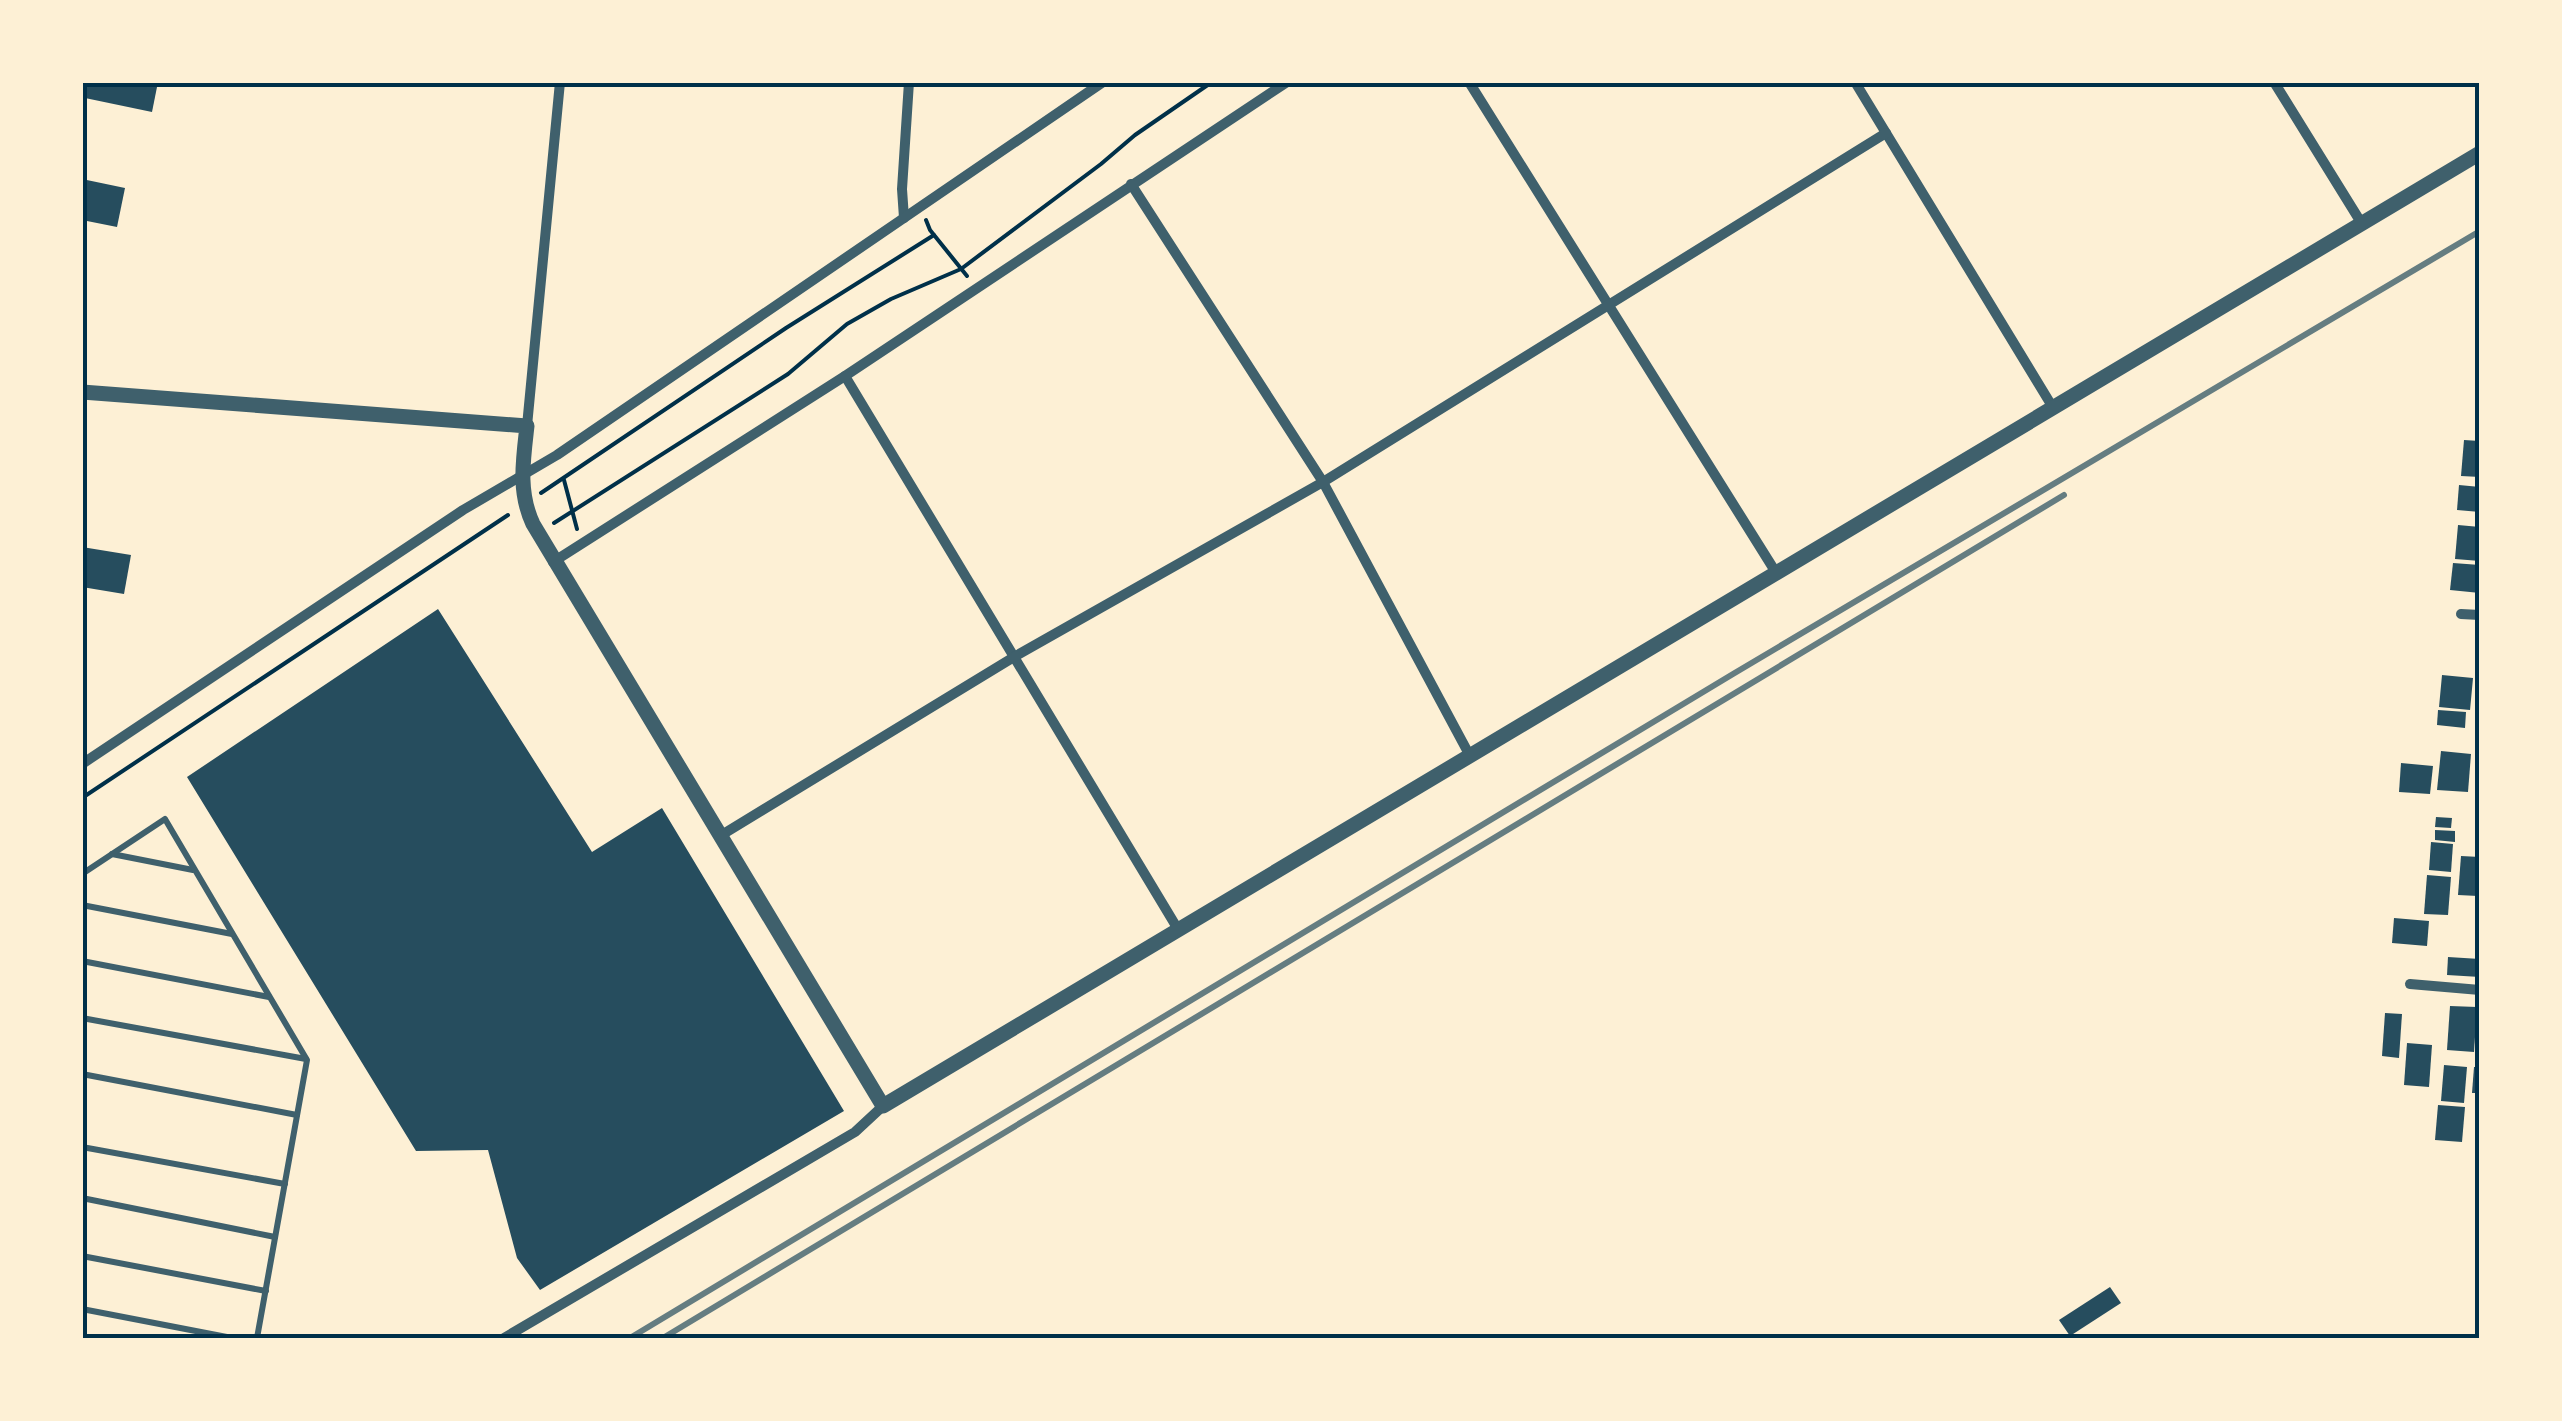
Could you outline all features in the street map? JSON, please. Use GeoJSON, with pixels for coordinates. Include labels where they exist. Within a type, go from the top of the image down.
{"type":"FeatureCollection","features":[{"type":"Feature","properties":{"kind":"street"},"geometry":{"type":"LineString","coordinates":[[560,82],[522,474],[524,504],[553,562],[883,1106]]}},
{"type":"Feature","properties":{"kind":"street"},"geometry":{"type":"LineString","coordinates":[[904,218],[908,82]]}},
{"type":"Feature","properties":{"kind":"street"},"geometry":{"type":"LineString","coordinates":[[82,764],[463,510],[557,455],[1102,82]]}},
{"type":"Feature","properties":{"kind":"street"},"geometry":{"type":"LineString","coordinates":[[553,562],[845,376],[1287,82]]}},
{"type":"Feature","properties":{"kind":"street"},"geometry":{"type":"LineString","coordinates":[[1469,82],[1774,571]]}},
{"type":"Feature","properties":{"kind":"street"},"geometry":{"type":"LineString","coordinates":[[1855,82],[2052,406]]}},
{"type":"Feature","properties":{"kind":"street"},"geometry":{"type":"LineString","coordinates":[[2274,82],[2362,224]]}},
{"type":"Feature","properties":{"kind":"street"},"geometry":{"type":"LineString","coordinates":[[720,836],[1014,657],[1323,482],[1886,133]]}},
{"type":"Feature","properties":{"kind":"street"},"geometry":{"type":"LineString","coordinates":[[504,1338],[855,1132],[883,1106],[1774,571],[2480,154]]}},
{"type":"Feature","properties":{"kind":"street"},"geometry":{"type":"LineString","coordinates":[[1131,184],[1323,482],[1470,756]]}},
{"type":"Feature","properties":{"kind":"street"},"geometry":{"type":"LineString","coordinates":[[845,376],[1179,931]]}},
{"type":"Feature","properties":{"kind":"street"},"geometry":{"type":"LineString","coordinates":[[82,392],[527,426]]}},
{"type":"Feature","properties":{"kind":"street"},"geometry":{"type":"LineString","coordinates":[[2461,614],[2480,615]]}},
{"type":"Feature","properties":{"kind":"street"},"geometry":{"type":"LineString","coordinates":[[2410,984],[2480,990]]}},
{"type":"Feature","properties":{"kind":"lane"},"geometry":{"type":"LineString","coordinates":[[82,874],[165,820],[307,1060],[257,1338]]}},
{"type":"Feature","properties":{"kind":"lane"},"geometry":{"type":"LineString","coordinates":[[112,854],[195,870]]}},
{"type":"Feature","properties":{"kind":"lane"},"geometry":{"type":"LineString","coordinates":[[82,905],[233,935]]}},
{"type":"Feature","properties":{"kind":"lane"},"geometry":{"type":"LineString","coordinates":[[82,962],[270,998]]}},
{"type":"Feature","properties":{"kind":"lane"},"geometry":{"type":"LineString","coordinates":[[82,1018],[307,1060]]}},
{"type":"Feature","properties":{"kind":"lane"},"geometry":{"type":"LineString","coordinates":[[82,1074],[297,1116]]}},
{"type":"Feature","properties":{"kind":"lane"},"geometry":{"type":"LineString","coordinates":[[82,1147],[284,1184]]}},
{"type":"Feature","properties":{"kind":"lane"},"geometry":{"type":"LineString","coordinates":[[82,1198],[275,1237]]}},
{"type":"Feature","properties":{"kind":"lane"},"geometry":{"type":"LineString","coordinates":[[82,1256],[266,1291]]}},
{"type":"Feature","properties":{"kind":"lane"},"geometry":{"type":"LineString","coordinates":[[82,1309],[232,1338]]}},
{"type":"Feature","properties":{"kind":"path"},"geometry":{"type":"LineString","coordinates":[[538,534],[788,374],[846,324],[891,299],[961,269],[1101,164],[1134,134],[1212,82]]}},
{"type":"Feature","properties":{"kind":"path"},"geometry":{"type":"LineString","coordinates":[[920,208],[930,230],[976,288]]}},
{"type":"Feature","properties":{"kind":"path"},"geometry":{"type":"LineString","coordinates":[[557,455],[581,544]]}},
{"type":"Feature","properties":{"kind":"building"},"geometry":{"type":"Polygon","coordinates":[[[88,82],[158,82],[152,112],[85,98],[88,82]]]}},
{"type":"Feature","properties":{"kind":"building"},"geometry":{"type":"Polygon","coordinates":[[[82,179],[125,188],[117,227],[82,220],[82,179]]]}},
{"type":"Feature","properties":{"kind":"building"},"geometry":{"type":"Polygon","coordinates":[[[2464,440],[2480,441],[2480,477],[2461,476],[2464,440]]]}},
{"type":"Feature","properties":{"kind":"building"},"geometry":{"type":"Polygon","coordinates":[[[2459,485],[2480,487],[2480,512],[2457,510],[2459,485]]]}},
{"type":"Feature","properties":{"kind":"building"},"geometry":{"type":"Polygon","coordinates":[[[2458,525],[2480,527],[2480,561],[2455,559],[2458,525]]]}},
{"type":"Feature","properties":{"kind":"building"},"geometry":{"type":"Polygon","coordinates":[[[82,547],[131,555],[124,594],[82,587],[82,547]]]}},
{"type":"Feature","properties":{"kind":"building"},"geometry":{"type":"Polygon","coordinates":[[[2453,563],[2480,565],[2480,593],[2450,590],[2453,563]]]}},
{"type":"Feature","properties":{"kind":"building"},"geometry":{"type":"Polygon","coordinates":[[[438,609],[592,852],[662,808],[844,1111],[540,1290],[517,1258],[488,1150],[416,1151],[187,777],[438,609]]]}},
{"type":"Feature","properties":{"kind":"building"},"geometry":{"type":"Polygon","coordinates":[[[2442,675],[2473,678],[2470,710],[2439,707],[2442,675]]]}},
{"type":"Feature","properties":{"kind":"building"},"geometry":{"type":"Polygon","coordinates":[[[2438,710],[2466,712],[2465,728],[2437,725],[2438,710]]]}},
{"type":"Feature","properties":{"kind":"building"},"geometry":{"type":"Polygon","coordinates":[[[2441,751],[2471,754],[2468,792],[2437,790],[2441,751]]]}},
{"type":"Feature","properties":{"kind":"building"},"geometry":{"type":"Polygon","coordinates":[[[2401,763],[2433,766],[2430,794],[2399,792],[2401,763]]]}},
{"type":"Feature","properties":{"kind":"building"},"geometry":{"type":"Polygon","coordinates":[[[2436,817],[2452,818],[2451,828],[2435,827],[2436,817]]]}},
{"type":"Feature","properties":{"kind":"building"},"geometry":{"type":"Polygon","coordinates":[[[2435,830],[2455,831],[2455,842],[2435,840],[2435,830]]]}},
{"type":"Feature","properties":{"kind":"building"},"geometry":{"type":"Polygon","coordinates":[[[2431,842],[2453,844],[2451,872],[2429,870],[2431,842]]]}},
{"type":"Feature","properties":{"kind":"building"},"geometry":{"type":"Polygon","coordinates":[[[2461,856],[2480,857],[2478,896],[2458,895],[2461,856]]]}},
{"type":"Feature","properties":{"kind":"building"},"geometry":{"type":"Polygon","coordinates":[[[2427,875],[2451,877],[2448,915],[2424,914],[2427,875]]]}},
{"type":"Feature","properties":{"kind":"building"},"geometry":{"type":"Polygon","coordinates":[[[2394,918],[2429,921],[2427,946],[2392,943],[2394,918]]]}},
{"type":"Feature","properties":{"kind":"building"},"geometry":{"type":"Polygon","coordinates":[[[2448,957],[2480,959],[2480,977],[2447,975],[2448,957]]]}},
{"type":"Feature","properties":{"kind":"building"},"geometry":{"type":"Polygon","coordinates":[[[2450,1006],[2477,1007],[2474,1052],[2447,1050],[2450,1006]]]}},
{"type":"Feature","properties":{"kind":"building"},"geometry":{"type":"Polygon","coordinates":[[[2385,1013],[2402,1014],[2399,1058],[2382,1056],[2385,1013]]]}},
{"type":"Feature","properties":{"kind":"building"},"geometry":{"type":"Polygon","coordinates":[[[2407,1043],[2432,1045],[2429,1087],[2404,1085],[2407,1043]]]}},
{"type":"Feature","properties":{"kind":"building"},"geometry":{"type":"Polygon","coordinates":[[[2444,1065],[2467,1067],[2464,1103],[2441,1101],[2444,1065]]]}},
{"type":"Feature","properties":{"kind":"building"},"geometry":{"type":"Polygon","coordinates":[[[2474,1067],[2480,1067],[2480,1093],[2472,1093],[2474,1067]]]}},
{"type":"Feature","properties":{"kind":"building"},"geometry":{"type":"Polygon","coordinates":[[[2438,1105],[2465,1107],[2462,1142],[2435,1140],[2438,1105]]]}},
{"type":"Feature","properties":{"kind":"building"},"geometry":{"type":"Polygon","coordinates":[[[2110,1287],[2121,1303],[2070,1336],[2059,1320],[2110,1287]]]}},
{"type":"Feature","properties":{"kind":"railway"},"geometry":{"type":"LineString","coordinates":[[630,1338],[1733,674],[2480,231]]}},
{"type":"Feature","properties":{"kind":"railway"},"geometry":{"type":"LineString","coordinates":[[663,1338],[2064,495]]}}]}
